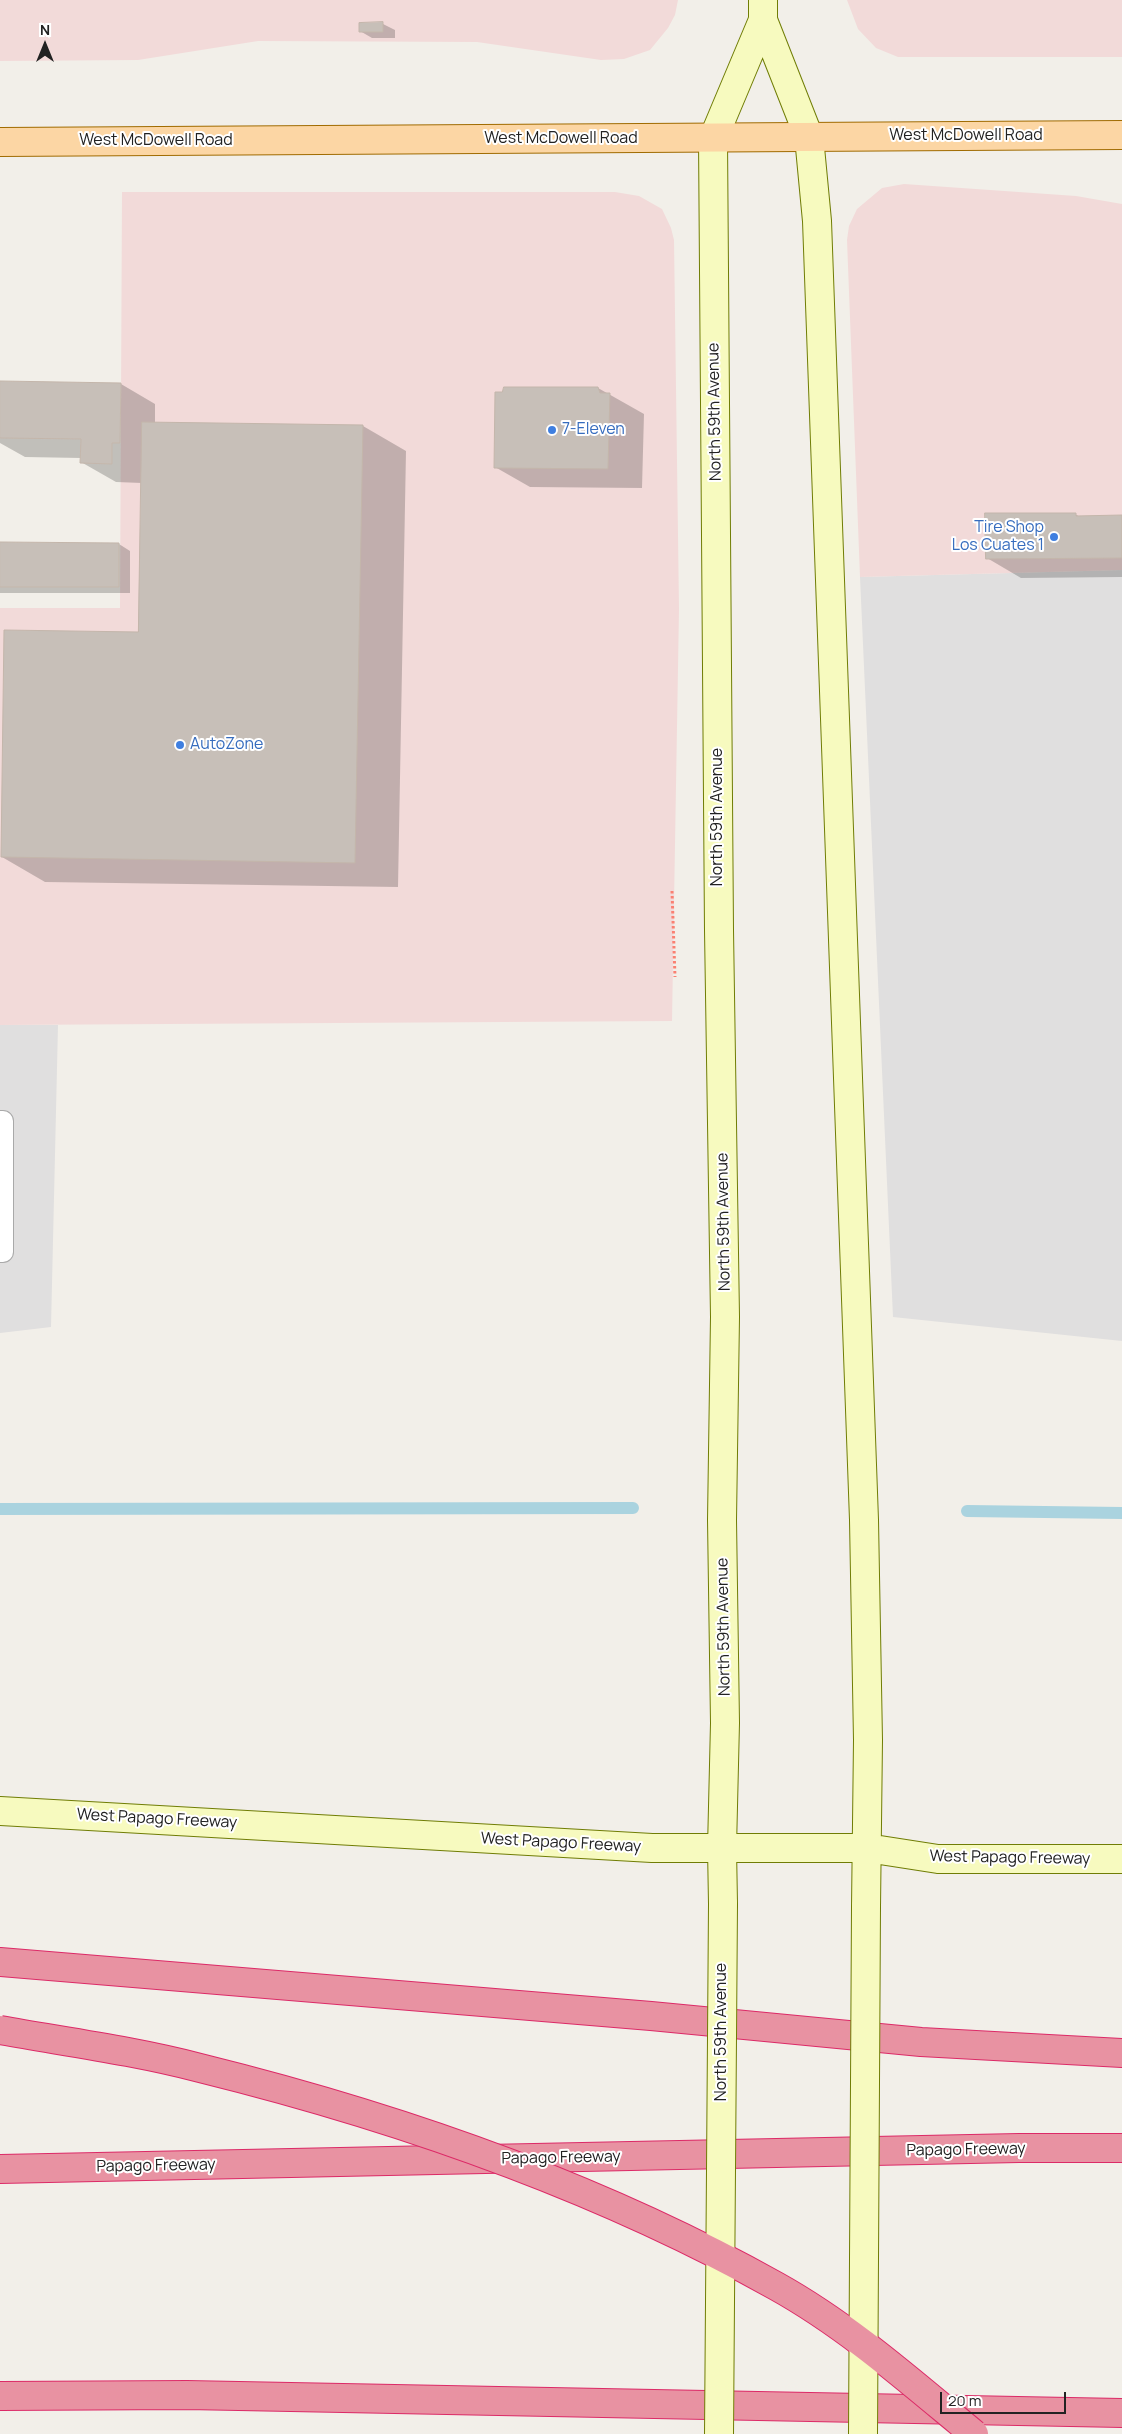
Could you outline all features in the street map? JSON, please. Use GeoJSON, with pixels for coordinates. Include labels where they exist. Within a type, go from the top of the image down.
{"type":"FeatureCollection","features":[{"type":"Feature","properties":{"kind":"highway"},"geometry":{"type":"LineString","coordinates":[[0,1962],[651,2016],[921,2042],[1122,2053]]}},
{"type":"Feature","properties":{"kind":"highway"},"geometry":{"type":"LineString","coordinates":[[0,2030],[198,2067],[290,2092],[465,2148],[587,2194],[688,2241],[778,2287],[850,2334],[974,2434]]}},
{"type":"Feature","properties":{"kind":"highway","name":"Papago Freeway"},"geometry":{"type":"LineString","coordinates":[[0,2169],[1019,2148],[1122,2148]]}},
{"type":"Feature","properties":{"kind":"highway"},"geometry":{"type":"LineString","coordinates":[[0,2396],[197,2395],[1122,2413]]}},
{"type":"Feature","properties":{"kind":"main road","name":"North 59th Avenue"},"geometry":{"type":"LineString","coordinates":[[763,10],[809,137],[817,221],[861,1422],[868,1730],[863,2434]]}},
{"type":"Feature","properties":{"kind":"main road","name":"North 59th Avenue"},"geometry":{"type":"LineString","coordinates":[[718,2434],[722,1848],[725,1723],[722,1520],[725,1317],[719,910],[713,139],[763,10]]}},
{"type":"Feature","properties":{"kind":"main road","name":"West McDowell Road"},"geometry":{"type":"LineString","coordinates":[[0,142],[1122,135]]}},
{"type":"Feature","properties":{"kind":"main road","name":"West Papago Freeway"},"geometry":{"type":"LineString","coordinates":[[0,1811],[643,1848],[867,1848],[938,1859],[1122,1859]]}},
{"type":"Feature","properties":{"kind":"lane"},"geometry":{"type":"LineString","coordinates":[[0,1121],[3,1121],[3,1252],[0,1252]]}},
{"type":"Feature","properties":{"kind":"path"},"geometry":{"type":"LineString","coordinates":[[672,891],[675,977]]}},
{"type":"Feature","properties":{"kind":"shaded area"},"geometry":{"type":"Polygon","coordinates":[[[0,0],[678,0],[675,15],[668,28],[650,50],[624,59],[601,60],[477,42],[258,41],[138,60],[0,61],[0,0]]]}},
{"type":"Feature","properties":{"kind":"shaded area"},"geometry":{"type":"Polygon","coordinates":[[[847,0],[1122,0],[1122,57],[898,57],[876,48],[858,29],[847,0]]]}},
{"type":"Feature","properties":{"kind":"shaded area"},"geometry":{"type":"Polygon","coordinates":[[[904,184],[1076,196],[1122,204],[1122,570],[860,577],[847,240],[849,226],[857,209],[882,188],[904,184]]]}},
{"type":"Feature","properties":{"kind":"shaded area"},"geometry":{"type":"Polygon","coordinates":[[[122,192],[615,192],[639,196],[662,209],[671,228],[674,240],[679,609],[672,1021],[0,1025],[0,608],[120,608],[122,192]]]}},
{"type":"Feature","properties":{"kind":"shaded area"},"geometry":{"type":"Polygon","coordinates":[[[1122,570],[1122,1341],[893,1317],[860,577],[1122,570]]]}},
{"type":"Feature","properties":{"kind":"shaded area"},"geometry":{"type":"Polygon","coordinates":[[[0,1025],[58,1025],[51,1327],[0,1333],[0,1025]]]}},
{"type":"Feature","properties":{"kind":"building"},"geometry":{"type":"Polygon","coordinates":[[[383,22],[383,32],[359,32],[359,23],[383,22]]]}},
{"type":"Feature","properties":{"kind":"building"},"geometry":{"type":"Polygon","coordinates":[[[0,381],[121,383],[120,443],[112,443],[112,464],[80,463],[81,439],[0,438],[0,381]]]}},
{"type":"Feature","properties":{"kind":"building","name":"7-Eleven"},"geometry":{"type":"Polygon","coordinates":[[[504,387],[598,387],[600,393],[610,393],[608,469],[494,468],[495,392],[502,392],[504,387]]]}},
{"type":"Feature","properties":{"kind":"building","name":"AutoZone"},"geometry":{"type":"Polygon","coordinates":[[[142,422],[363,425],[355,863],[1,857],[4,630],[138,632],[142,422]]]}},
{"type":"Feature","properties":{"kind":"building","name":"Tire Shop Los Cuates 1"},"geometry":{"type":"Polygon","coordinates":[[[985,513],[1076,513],[1076,516],[1122,515],[1122,558],[986,559],[985,513]]]}},
{"type":"Feature","properties":{"kind":"building"},"geometry":{"type":"Polygon","coordinates":[[[0,542],[119,543],[119,587],[0,587],[0,542]]]}},
{"type":"Feature","properties":{"kind":"waterway"},"geometry":{"type":"LineString","coordinates":[[0,1509],[633,1508]]}},
{"type":"Feature","properties":{"kind":"waterway"},"geometry":{"type":"LineString","coordinates":[[967,1511],[1122,1513]]}},
{"type":"Feature","properties":{"kind":"place","name":"7-Eleven"},"geometry":{"type":"Point","coordinates":[552,430]}},
{"type":"Feature","properties":{"kind":"place","name":"Tire Shop Los Cuates 1"},"geometry":{"type":"Point","coordinates":[1054,537]}},
{"type":"Feature","properties":{"kind":"place","name":"AutoZone"},"geometry":{"type":"Point","coordinates":[180,745]}}]}
